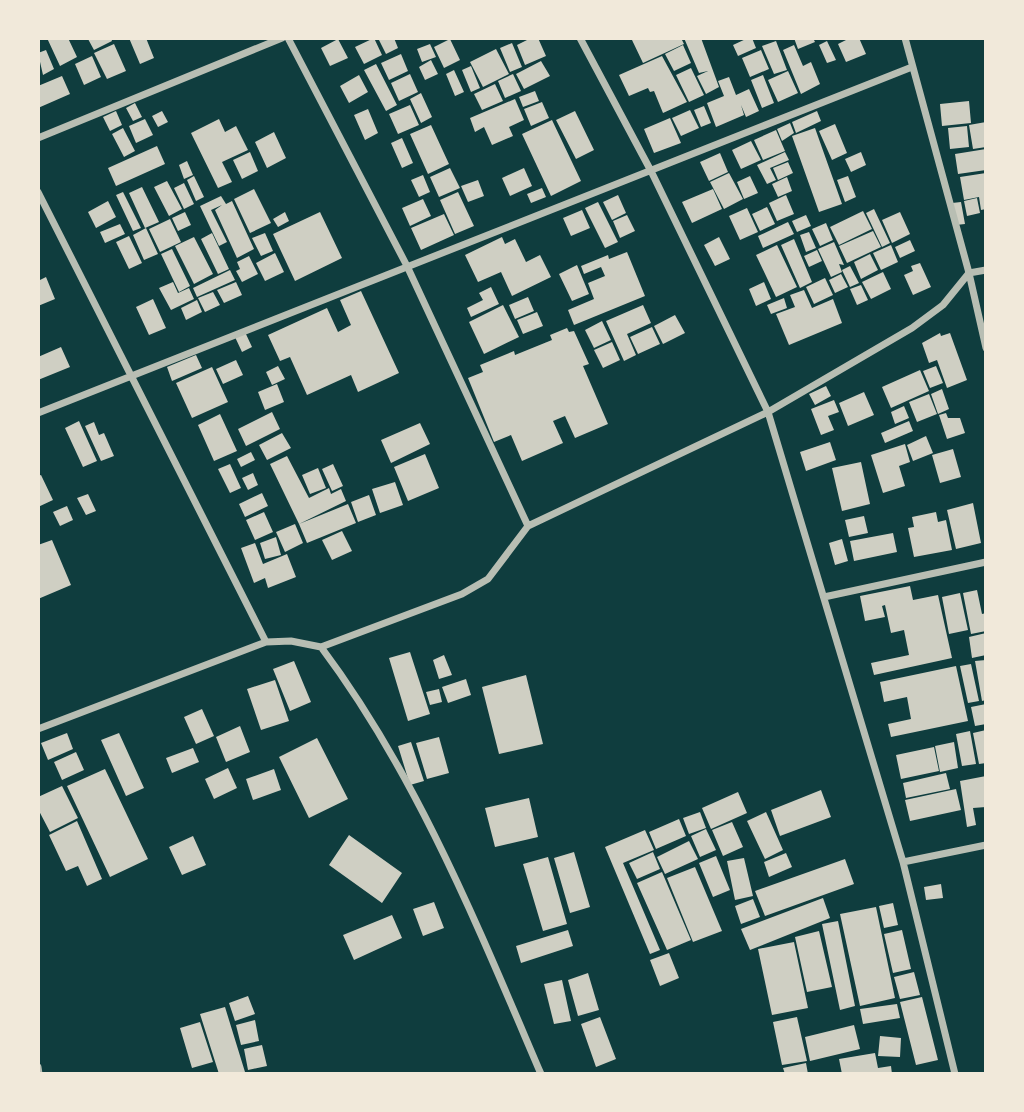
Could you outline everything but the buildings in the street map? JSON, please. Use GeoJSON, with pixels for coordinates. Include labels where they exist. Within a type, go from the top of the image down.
{"type":"FeatureCollection","features":[{"type":"Feature","properties":{"kind":"street"},"geometry":{"type":"LineString","coordinates":[[38,138],[282,38]]}},
{"type":"Feature","properties":{"kind":"street"},"geometry":{"type":"LineString","coordinates":[[288,38],[407,266],[528,526]]}},
{"type":"Feature","properties":{"kind":"street"},"geometry":{"type":"LineString","coordinates":[[580,38],[651,170],[768,412],[903,862],[955,1073]]}},
{"type":"Feature","properties":{"kind":"street"},"geometry":{"type":"LineString","coordinates":[[905,38],[969,273],[985,348]]}},
{"type":"Feature","properties":{"kind":"street"},"geometry":{"type":"LineString","coordinates":[[38,413],[912,68]]}},
{"type":"Feature","properties":{"kind":"street"},"geometry":{"type":"LineString","coordinates":[[38,192],[266,642]]}},
{"type":"Feature","properties":{"kind":"street"},"geometry":{"type":"LineString","coordinates":[[38,729],[266,642],[291,641],[321,647],[462,594],[488,579],[528,526],[768,412],[912,328],[943,305],[969,273],[985,270]]}},
{"type":"Feature","properties":{"kind":"street"},"geometry":{"type":"LineString","coordinates":[[824,597],[985,562]]}},
{"type":"Feature","properties":{"kind":"street"},"geometry":{"type":"LineString","coordinates":[[321,647],[354,690],[447,859],[541,1073]]}},
{"type":"Feature","properties":{"kind":"street"},"geometry":{"type":"LineString","coordinates":[[903,862],[985,845]]}},
{"type":"Feature","properties":{"kind":"street"},"geometry":{"type":"LineString","coordinates":[[38,1067],[39,1073]]}}]}
